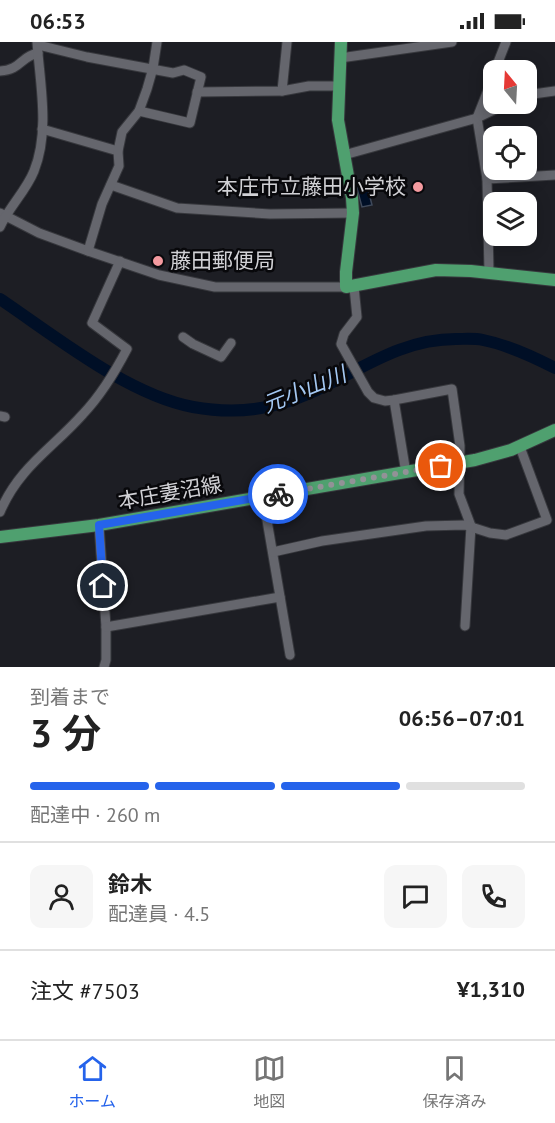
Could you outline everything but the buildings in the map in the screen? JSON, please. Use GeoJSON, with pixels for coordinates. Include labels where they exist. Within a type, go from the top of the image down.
{"type":"FeatureCollection","features":[{"type":"Feature","properties":{"kind":"main road"},"geometry":{"type":"LineString","coordinates":[[341,42],[338,120],[352,213],[346,272],[350,287],[431,271],[460,270],[555,280]]}},
{"type":"Feature","properties":{"kind":"main road","name":"本庄妻沼線"},"geometry":{"type":"LineString","coordinates":[[0,537],[99,525],[460,463],[490,457],[520,447],[555,430]]}},
{"type":"Feature","properties":{"kind":"street"},"geometry":{"type":"LineString","coordinates":[[88,250],[102,204],[119,166],[118,151],[122,132],[139,111],[153,68],[157,42]]}},
{"type":"Feature","properties":{"kind":"street"},"geometry":{"type":"LineString","coordinates":[[282,91],[286,42]]}},
{"type":"Feature","properties":{"kind":"street"},"geometry":{"type":"LineString","coordinates":[[340,58],[415,45],[452,42]]}},
{"type":"Feature","properties":{"kind":"street"},"geometry":{"type":"LineString","coordinates":[[499,60],[506,42]]}},
{"type":"Feature","properties":{"kind":"street"},"geometry":{"type":"LineString","coordinates":[[38,46],[173,73],[184,70],[201,77],[190,123],[139,111]]}},
{"type":"Feature","properties":{"kind":"street"},"geometry":{"type":"LineString","coordinates":[[0,71],[12,70],[38,46]]}},
{"type":"Feature","properties":{"kind":"street"},"geometry":{"type":"LineString","coordinates":[[0,226],[3,214],[33,173],[40,152],[42,129],[38,46]]}},
{"type":"Feature","properties":{"kind":"street"},"geometry":{"type":"LineString","coordinates":[[197,92],[282,91],[315,86],[338,86]]}},
{"type":"Feature","properties":{"kind":"street"},"geometry":{"type":"LineString","coordinates":[[537,93],[555,91]]}},
{"type":"Feature","properties":{"kind":"street"},"geometry":{"type":"LineString","coordinates":[[483,103],[477,118],[483,159]]}},
{"type":"Feature","properties":{"kind":"street"},"geometry":{"type":"LineString","coordinates":[[344,155],[485,114]]}},
{"type":"Feature","properties":{"kind":"street"},"geometry":{"type":"LineString","coordinates":[[42,129],[118,151]]}},
{"type":"Feature","properties":{"kind":"street"},"geometry":{"type":"LineString","coordinates":[[537,176],[555,175]]}},
{"type":"Feature","properties":{"kind":"street"},"geometry":{"type":"LineString","coordinates":[[486,180],[489,272]]}},
{"type":"Feature","properties":{"kind":"street"},"geometry":{"type":"LineString","coordinates":[[111,185],[177,208],[270,214],[352,213]]}},
{"type":"Feature","properties":{"kind":"street"},"geometry":{"type":"LineString","coordinates":[[3,214],[39,233],[159,275],[215,287],[350,287],[357,317],[354,324],[344,334],[341,344],[364,386],[375,398],[385,401],[394,400],[452,389],[457,417],[460,500],[471,526],[465,626]]}},
{"type":"Feature","properties":{"kind":"street"},"geometry":{"type":"LineString","coordinates":[[0,512],[15,482],[82,416],[103,389],[128,349],[92,323],[120,261]]}},
{"type":"Feature","properties":{"kind":"street"},"geometry":{"type":"LineString","coordinates":[[183,337],[221,357],[231,343]]}},
{"type":"Feature","properties":{"kind":"street"},"geometry":{"type":"LineString","coordinates":[[394,400],[406,473]]}},
{"type":"Feature","properties":{"kind":"street"},"geometry":{"type":"LineString","coordinates":[[273,552],[384,531],[426,526],[471,526],[490,533],[506,535],[547,520],[520,447]]}},
{"type":"Feature","properties":{"kind":"street"},"geometry":{"type":"LineString","coordinates":[[263,497],[290,655]]}},
{"type":"Feature","properties":{"kind":"street"},"geometry":{"type":"LineString","coordinates":[[99,525],[106,627],[104,667]]}},
{"type":"Feature","properties":{"kind":"street"},"geometry":{"type":"LineString","coordinates":[[106,627],[280,597]]}},
{"type":"Feature","properties":{"kind":"water"},"geometry":{"type":"Polygon","coordinates":[[[366,182],[372,205],[362,207],[356,185],[366,182]]]}},
{"type":"Feature","properties":{"kind":"waterway","name":"元小山川"},"geometry":{"type":"LineString","coordinates":[[0,299],[118,377],[168,400],[204,409],[247,410],[279,404],[324,387],[386,355],[431,341],[483,340],[520,351],[555,368]]}},
{"type":"Feature","properties":{"kind":"way so far"},"geometry":{"type":"LineString","coordinates":[[278,494],[441,466]]}},
{"type":"Feature","properties":{"kind":"place","name":"本庄市立藤田小学校"},"geometry":{"type":"Point","coordinates":[418,187]}},
{"type":"Feature","properties":{"kind":"place","name":"藤田郵便局"},"geometry":{"type":"Point","coordinates":[158,261]}},
{"type":"Feature","properties":{"kind":"route"},"geometry":{"type":"LineString","coordinates":[[103,586],[99,525],[278,494]]}}]}
